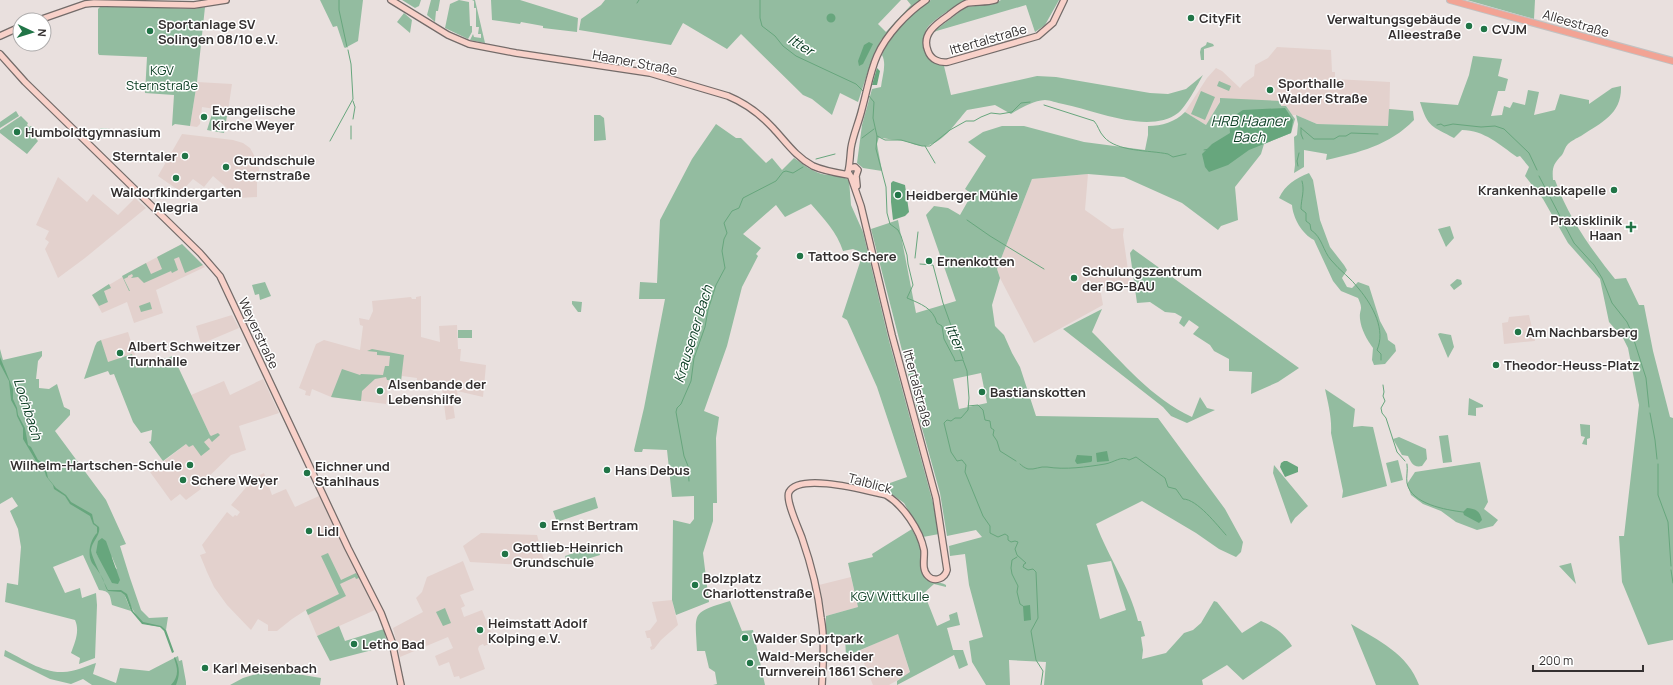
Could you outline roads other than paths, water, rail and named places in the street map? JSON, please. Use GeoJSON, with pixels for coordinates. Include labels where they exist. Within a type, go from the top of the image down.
{"type":"FeatureCollection","features":[{"type":"Feature","properties":{"kind":"main road"},"geometry":{"type":"LineString","coordinates":[[52,16],[94,3],[190,5],[226,0]]}},
{"type":"Feature","properties":{"kind":"main road","name":"Haaner Straße"},"geometry":{"type":"LineString","coordinates":[[392,0],[448,35],[469,44],[516,54],[650,74],[728,96],[765,120],[801,158],[815,167],[826,171],[852,172]]}},
{"type":"Feature","properties":{"kind":"main road","name":"Ittertalstraße"},"geometry":{"type":"LineString","coordinates":[[926,0],[908,15],[882,47],[873,68],[855,135],[852,172],[896,349],[936,498],[947,567],[945,575]]}},
{"type":"Feature","properties":{"kind":"main road","name":"Ittertalstraße"},"geometry":{"type":"LineString","coordinates":[[995,0],[967,4],[936,24],[931,29],[927,37],[926,46],[930,56],[940,62],[948,62],[1038,36],[1053,23],[1064,0]]}},
{"type":"Feature","properties":{"kind":"main road","name":"Alleestraße"},"geometry":{"type":"LineString","coordinates":[[1450,0],[1673,61]]}},
{"type":"Feature","properties":{"kind":"main road"},"geometry":{"type":"LineString","coordinates":[[0,36],[12,31]]}},
{"type":"Feature","properties":{"kind":"main road","name":"Weyerstraße"},"geometry":{"type":"LineString","coordinates":[[0,54],[25,82],[200,253],[220,276],[346,544],[381,613],[392,642],[401,685]]}},
{"type":"Feature","properties":{"kind":"main road","name":"Talblick"},"geometry":{"type":"LineString","coordinates":[[822,685],[822,618],[808,556],[789,503],[788,494],[793,488],[814,482],[886,496],[895,501],[903,509],[918,535],[923,548],[924,566],[927,576],[936,580],[945,575]]}},
{"type":"Feature","properties":{"kind":"water"},"geometry":{"type":"Polygon","coordinates":[[[831,13],[836,18],[831,23],[826,18],[831,13]]]}},
{"type":"Feature","properties":{"kind":"water"},"geometry":{"type":"Polygon","coordinates":[[[869,42],[873,44],[863,64],[859,66],[858,61],[864,45],[869,42]]]}},
{"type":"Feature","properties":{"kind":"water"},"geometry":{"type":"Polygon","coordinates":[[[877,68],[880,71],[877,85],[872,85],[877,68]]]}},
{"type":"Feature","properties":{"kind":"water","name":"HRB Haaner Bach"},"geometry":{"type":"Polygon","coordinates":[[[1285,108],[1293,120],[1291,133],[1249,150],[1228,165],[1209,172],[1205,167],[1202,154],[1212,144],[1230,133],[1229,119],[1243,110],[1285,108]]]}},
{"type":"Feature","properties":{"kind":"water"},"geometry":{"type":"Polygon","coordinates":[[[893,181],[905,185],[909,212],[905,216],[893,220],[891,183],[893,181]]]}},
{"type":"Feature","properties":{"kind":"water"},"geometry":{"type":"Polygon","coordinates":[[[0,357],[13,389],[13,399],[18,415],[25,428],[28,445],[31,447],[38,460],[45,464],[48,478],[56,488],[66,495],[71,502],[92,514],[94,523],[99,527],[99,533],[91,550],[100,575],[90,559],[91,543],[97,533],[97,527],[93,524],[90,516],[70,504],[65,496],[54,489],[53,485],[46,476],[43,465],[36,461],[23,439],[23,428],[11,400],[9,381],[0,364],[0,357]]]}},
{"type":"Feature","properties":{"kind":"water"},"geometry":{"type":"Polygon","coordinates":[[[1107,451],[1109,461],[1097,462],[1096,453],[1107,451]]]}},
{"type":"Feature","properties":{"kind":"water"},"geometry":{"type":"Polygon","coordinates":[[[1077,455],[1092,456],[1092,461],[1077,464],[1075,461],[1077,455]]]}},
{"type":"Feature","properties":{"kind":"water"},"geometry":{"type":"Polygon","coordinates":[[[1284,461],[1298,467],[1298,472],[1285,477],[1280,467],[1281,463],[1284,461]]]}},
{"type":"Feature","properties":{"kind":"water"},"geometry":{"type":"Polygon","coordinates":[[[1467,508],[1475,510],[1480,514],[1482,520],[1479,523],[1464,515],[1463,512],[1467,508]]]}},
{"type":"Feature","properties":{"kind":"water"},"geometry":{"type":"Polygon","coordinates":[[[102,538],[106,541],[120,580],[118,584],[112,583],[96,553],[98,541],[102,538]]]}},
{"type":"Feature","properties":{"kind":"water"},"geometry":{"type":"Polygon","coordinates":[[[104,582],[108,590],[121,590],[127,594],[133,611],[143,622],[161,626],[166,630],[174,652],[172,653],[164,631],[160,627],[142,624],[131,611],[125,595],[121,592],[108,591],[104,582]]]}},
{"type":"Feature","properties":{"kind":"water"},"geometry":{"type":"Polygon","coordinates":[[[1030,605],[1031,620],[1024,621],[1023,606],[1030,605]]]}},
{"type":"Feature","properties":{"kind":"water"},"geometry":{"type":"Polygon","coordinates":[[[175,657],[179,668],[179,675],[176,685],[171,685],[177,675],[175,657]]]}},
{"type":"Feature","properties":{"kind":"waterway"},"geometry":{"type":"LineString","coordinates":[[339,0],[339,10],[347,47]]}},
{"type":"Feature","properties":{"kind":"waterway","name":"Itter"},"geometry":{"type":"LineString","coordinates":[[760,0],[760,18],[762,26],[775,36],[783,46],[796,56],[856,84],[864,92]]}},
{"type":"Feature","properties":{"kind":"waterway"},"geometry":{"type":"LineString","coordinates":[[330,141],[353,99],[351,64],[348,50]]}},
{"type":"Feature","properties":{"kind":"waterway","name":"Itter"},"geometry":{"type":"LineString","coordinates":[[868,95],[874,102],[873,118],[877,136],[876,149],[886,187],[887,213],[890,224],[898,230],[901,236],[907,255],[913,285],[907,298],[926,307],[933,314],[937,323],[942,326],[944,339],[955,361],[963,360],[967,371],[969,398],[968,410],[961,418],[955,418],[951,421],[947,420],[944,423],[951,452],[957,461],[962,460],[966,465],[965,472],[983,516],[990,526],[990,533],[998,537],[1005,534],[1011,542],[1018,542],[1015,549],[1017,555],[1026,563],[1023,567],[1028,570],[1033,569],[1036,572],[1038,618],[1031,631],[1036,660],[1043,671],[1041,685]]}},
{"type":"Feature","properties":{"kind":"waterway"},"geometry":{"type":"LineString","coordinates":[[353,101],[355,107],[353,119]]}},
{"type":"Feature","properties":{"kind":"waterway"},"geometry":{"type":"LineString","coordinates":[[877,136],[885,140],[901,140],[922,146],[930,146],[950,130],[966,121],[974,121],[991,113],[1000,114],[1012,112],[1021,103],[1030,102]]}},
{"type":"Feature","properties":{"kind":"waterway"},"geometry":{"type":"LineString","coordinates":[[1044,105],[1094,121],[1104,137],[1110,142],[1125,148],[1168,154],[1173,157],[1186,154]]}},
{"type":"Feature","properties":{"kind":"waterway"},"geometry":{"type":"LineString","coordinates":[[1437,125],[1441,124],[1444,126],[1453,124],[1481,127],[1495,126],[1504,129],[1529,153],[1537,170]]}},
{"type":"Feature","properties":{"kind":"waterway"},"geometry":{"type":"LineString","coordinates":[[351,126],[351,139]]}},
{"type":"Feature","properties":{"kind":"waterway"},"geometry":{"type":"LineString","coordinates":[[1301,128],[1314,139],[1334,139],[1351,133],[1378,134]]}},
{"type":"Feature","properties":{"kind":"waterway"},"geometry":{"type":"LineString","coordinates":[[1301,128],[1303,139]]}},
{"type":"Feature","properties":{"kind":"waterway","name":"Krausener Bach"},"geometry":{"type":"LineString","coordinates":[[862,138],[874,129]]}},
{"type":"Feature","properties":{"kind":"waterway"},"geometry":{"type":"LineString","coordinates":[[925,146],[935,163]]}},
{"type":"Feature","properties":{"kind":"waterway"},"geometry":{"type":"LineString","coordinates":[[1204,150],[1209,149]]}},
{"type":"Feature","properties":{"kind":"waterway"},"geometry":{"type":"LineString","coordinates":[[1298,166],[1297,161],[1299,153]]}},
{"type":"Feature","properties":{"kind":"waterway","name":"Krausener Bach"},"geometry":{"type":"LineString","coordinates":[[816,159],[835,154]]}},
{"type":"Feature","properties":{"kind":"waterway","name":"Krausener Bach"},"geometry":{"type":"LineString","coordinates":[[689,481],[688,466],[684,456],[676,412],[691,381],[694,358],[705,327],[708,310],[716,285],[725,268],[722,251],[724,239],[727,233],[724,223],[732,211],[739,208],[743,198],[776,181],[783,172],[786,171],[793,173],[803,167]]}},
{"type":"Feature","properties":{"kind":"waterway"},"geometry":{"type":"LineString","coordinates":[[1539,176],[1574,243],[1594,265],[1602,278],[1612,303],[1627,322],[1631,331]]}},
{"type":"Feature","properties":{"kind":"waterway"},"geometry":{"type":"LineString","coordinates":[[1302,181],[1303,192],[1301,209],[1306,213],[1306,221],[1310,224],[1311,230],[1318,236],[1328,256],[1334,264],[1356,285],[1369,303],[1377,318],[1380,334],[1377,350],[1381,354],[1381,360]]}},
{"type":"Feature","properties":{"kind":"waterway"},"geometry":{"type":"LineString","coordinates":[[967,220],[1044,269]]}},
{"type":"Feature","properties":{"kind":"waterway"},"geometry":{"type":"LineString","coordinates":[[915,258],[918,232]]}},
{"type":"Feature","properties":{"kind":"waterway"},"geometry":{"type":"LineString","coordinates":[[920,264],[933,265],[943,303],[963,359]]}},
{"type":"Feature","properties":{"kind":"waterway"},"geometry":{"type":"LineString","coordinates":[[1632,334],[1646,378],[1649,407]]}},
{"type":"Feature","properties":{"kind":"waterway"},"geometry":{"type":"LineString","coordinates":[[1383,385],[1383,396],[1385,401],[1381,408],[1382,413],[1386,418],[1397,452],[1405,461]]}},
{"type":"Feature","properties":{"kind":"waterway"},"geometry":{"type":"LineString","coordinates":[[968,406],[978,405],[983,410],[985,420],[990,421],[991,428],[994,430],[993,435],[997,441],[1000,451],[1016,461]]}},
{"type":"Feature","properties":{"kind":"waterway"},"geometry":{"type":"LineString","coordinates":[[1650,413],[1657,459]]}},
{"type":"Feature","properties":{"kind":"waterway"},"geometry":{"type":"LineString","coordinates":[[1020,464],[1028,469],[1044,467],[1076,468],[1105,464],[1123,458],[1129,460],[1136,457],[1165,478],[1168,487],[1176,489],[1183,499],[1194,503],[1200,508],[1226,535]]}},
{"type":"Feature","properties":{"kind":"waterway"},"geometry":{"type":"LineString","coordinates":[[1407,464],[1407,483],[1415,496],[1430,505],[1463,512]]}},
{"type":"Feature","properties":{"kind":"waterway"},"geometry":{"type":"LineString","coordinates":[[1658,464],[1658,495],[1668,522],[1671,566]]}},
{"type":"Feature","properties":{"kind":"waterway"},"geometry":{"type":"LineString","coordinates":[[1017,557],[1012,560],[1011,568],[1012,574],[1018,586],[1017,592],[1020,604],[1023,606]]}},
{"type":"Feature","properties":{"kind":"waterway"},"geometry":{"type":"LineString","coordinates":[[1671,570],[1673,583]]}},
{"type":"Feature","properties":{"kind":"place","name":"CityFit"},"geometry":{"type":"Point","coordinates":[1191,18]}},
{"type":"Feature","properties":{"kind":"place","name":"Verwaltungsgebäude Alleestraße"},"geometry":{"type":"Point","coordinates":[1469,26]}},
{"type":"Feature","properties":{"kind":"place","name":"CVJM"},"geometry":{"type":"Point","coordinates":[1484,29]}},
{"type":"Feature","properties":{"kind":"place","name":"Sportanlage SV Solingen 08/10 e.V."},"geometry":{"type":"Point","coordinates":[150,31]}},
{"type":"Feature","properties":{"kind":"place","name":"Sporthalle Walder Straße"},"geometry":{"type":"Point","coordinates":[1270,90]}},
{"type":"Feature","properties":{"kind":"place","name":"Evangelische Kirche Weyer"},"geometry":{"type":"Point","coordinates":[204,117]}},
{"type":"Feature","properties":{"kind":"place","name":"Humboldtgymnasium"},"geometry":{"type":"Point","coordinates":[17,132]}},
{"type":"Feature","properties":{"kind":"place","name":"Sterntaler"},"geometry":{"type":"Point","coordinates":[185,156]}},
{"type":"Feature","properties":{"kind":"place","name":"Grundschule Sternstraße"},"geometry":{"type":"Point","coordinates":[226,167]}},
{"type":"Feature","properties":{"kind":"place","name":"Waldorfkindergarten Alegria"},"geometry":{"type":"Point","coordinates":[176,178]}},
{"type":"Feature","properties":{"kind":"place","name":"Krankenhauskapelle"},"geometry":{"type":"Point","coordinates":[1614,190]}},
{"type":"Feature","properties":{"kind":"place","name":"Heidberger Mühle"},"geometry":{"type":"Point","coordinates":[898,195]}},
{"type":"Feature","properties":{"kind":"place","name":"Praxisklinik Haan"},"geometry":{"type":"Point","coordinates":[1631,227]}},
{"type":"Feature","properties":{"kind":"place","name":"Tattoo Schere"},"geometry":{"type":"Point","coordinates":[800,256]}},
{"type":"Feature","properties":{"kind":"place","name":"Ernenkotten"},"geometry":{"type":"Point","coordinates":[929,261]}},
{"type":"Feature","properties":{"kind":"place","name":"Schulungszentrum der BG-BAU"},"geometry":{"type":"Point","coordinates":[1074,278]}},
{"type":"Feature","properties":{"kind":"place","name":"Am Nachbarsberg"},"geometry":{"type":"Point","coordinates":[1518,332]}},
{"type":"Feature","properties":{"kind":"place","name":"Albert Schweitzer Turnhalle"},"geometry":{"type":"Point","coordinates":[120,353]}},
{"type":"Feature","properties":{"kind":"place","name":"Theodor-Heuss-Platz"},"geometry":{"type":"Point","coordinates":[1496,365]}},
{"type":"Feature","properties":{"kind":"place","name":"Alsenbande der Lebenshilfe"},"geometry":{"type":"Point","coordinates":[380,391]}},
{"type":"Feature","properties":{"kind":"place","name":"Bastianskotten"},"geometry":{"type":"Point","coordinates":[982,392]}},
{"type":"Feature","properties":{"kind":"place","name":"Wilhelm-Hartschen-Schule"},"geometry":{"type":"Point","coordinates":[190,465]}},
{"type":"Feature","properties":{"kind":"place","name":"Hans Debus"},"geometry":{"type":"Point","coordinates":[607,470]}},
{"type":"Feature","properties":{"kind":"place","name":"Eichner und Stahlhaus"},"geometry":{"type":"Point","coordinates":[307,473]}},
{"type":"Feature","properties":{"kind":"place","name":"Schere Weyer"},"geometry":{"type":"Point","coordinates":[183,480]}},
{"type":"Feature","properties":{"kind":"place","name":"Ernst Bertram"},"geometry":{"type":"Point","coordinates":[543,525]}},
{"type":"Feature","properties":{"kind":"place","name":"Lidl"},"geometry":{"type":"Point","coordinates":[309,531]}},
{"type":"Feature","properties":{"kind":"place","name":"Gottlieb-Heinrich Grundschule"},"geometry":{"type":"Point","coordinates":[505,554]}},
{"type":"Feature","properties":{"kind":"place","name":"Bolzplatz Charlottenstraße"},"geometry":{"type":"Point","coordinates":[695,585]}},
{"type":"Feature","properties":{"kind":"place","name":"Heimstatt Adolf Kolping e.V."},"geometry":{"type":"Point","coordinates":[480,630]}},
{"type":"Feature","properties":{"kind":"place","name":"Walder Sportpark"},"geometry":{"type":"Point","coordinates":[745,638]}},
{"type":"Feature","properties":{"kind":"place","name":"Letho Bad"},"geometry":{"type":"Point","coordinates":[354,644]}},
{"type":"Feature","properties":{"kind":"place","name":"Wald-Merscheider Turnverein 1861 Schere"},"geometry":{"type":"Point","coordinates":[750,663]}},
{"type":"Feature","properties":{"kind":"place","name":"Karl Meisenbach"},"geometry":{"type":"Point","coordinates":[205,668]}},
{"type":"Feature","properties":{"kind":"park label","name":"KGV Sternstraße"},"geometry":{"type":"Point","coordinates":[162,78]}},
{"type":"Feature","properties":{"kind":"park label","name":"KGV Wittkulle"},"geometry":{"type":"Point","coordinates":[890,596]}},
{"type":"Feature","properties":{"kind":"water label","name":"Lochbach"},"geometry":{"type":"Point","coordinates":[28,409]}}]}
